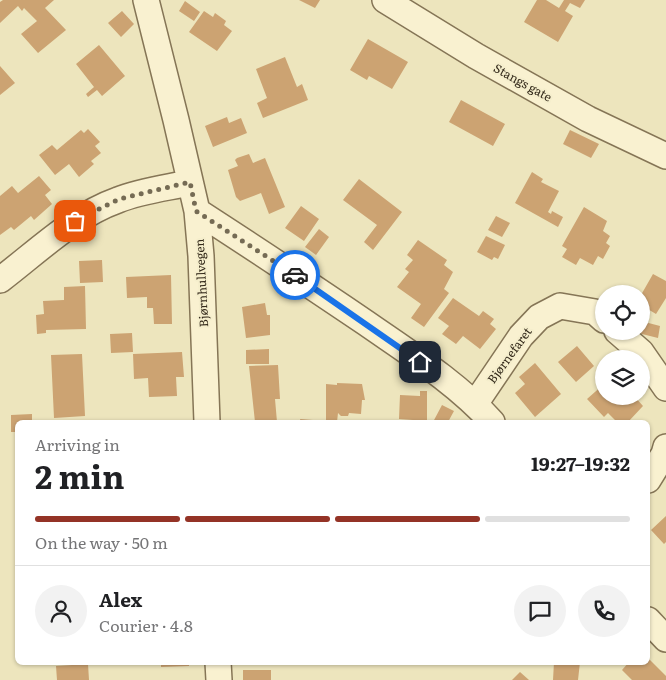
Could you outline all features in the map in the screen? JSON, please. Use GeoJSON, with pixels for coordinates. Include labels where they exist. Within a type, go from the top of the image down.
{"type":"FeatureCollection","features":[{"type":"Feature","properties":{"kind":"street","name":"Bjørnhullvegen"},"geometry":{"type":"LineString","coordinates":[[146,0],[174,111],[196,211],[201,256],[207,420]]}},
{"type":"Feature","properties":{"kind":"street","name":"Stangs gate"},"geometry":{"type":"LineString","coordinates":[[385,0],[476,56],[588,119],[666,156]]}},
{"type":"Feature","properties":{"kind":"street"},"geometry":{"type":"LineString","coordinates":[[0,280],[75,221],[93,211],[119,199],[190,182]]}},
{"type":"Feature","properties":{"kind":"street"},"geometry":{"type":"LineString","coordinates":[[196,211],[271,259],[393,342],[475,404],[490,420]]}},
{"type":"Feature","properties":{"kind":"street","name":"Bjørnefaret"},"geometry":{"type":"LineString","coordinates":[[475,404],[521,336],[539,317],[560,306],[595,312]]}},
{"type":"Feature","properties":{"kind":"street"},"geometry":{"type":"LineString","coordinates":[[627,340],[641,352],[666,388]]}},
{"type":"Feature","properties":{"kind":"street"},"geometry":{"type":"LineString","coordinates":[[650,477],[664,454],[666,447]]}},
{"type":"Feature","properties":{"kind":"street"},"geometry":{"type":"LineString","coordinates":[[650,622],[666,639]]}},
{"type":"Feature","properties":{"kind":"street"},"geometry":{"type":"LineString","coordinates":[[218,665],[219,680]]}},
{"type":"Feature","properties":{"kind":"building"},"geometry":{"type":"Polygon","coordinates":[[[3,0],[54,0],[45,8],[66,30],[38,53],[21,34],[37,21],[24,8],[22,11],[18,6],[0,23],[0,2],[3,0]]]}},
{"type":"Feature","properties":{"kind":"building"},"geometry":{"type":"Polygon","coordinates":[[[299,0],[320,0],[315,8],[299,0]]]}},
{"type":"Feature","properties":{"kind":"building"},"geometry":{"type":"Polygon","coordinates":[[[537,0],[546,0],[559,8],[564,0],[585,0],[580,8],[570,3],[565,11],[573,16],[558,42],[524,22],[537,0]]]}},
{"type":"Feature","properties":{"kind":"building"},"geometry":{"type":"Polygon","coordinates":[[[185,1],[200,12],[194,21],[179,11],[185,1]]]}},
{"type":"Feature","properties":{"kind":"building"},"geometry":{"type":"Polygon","coordinates":[[[122,11],[134,24],[121,37],[108,23],[122,11]]]}},
{"type":"Feature","properties":{"kind":"building"},"geometry":{"type":"Polygon","coordinates":[[[204,11],[213,17],[215,13],[226,21],[224,25],[232,31],[217,51],[189,32],[204,11]]]}},
{"type":"Feature","properties":{"kind":"building"},"geometry":{"type":"Polygon","coordinates":[[[368,39],[408,62],[392,89],[369,76],[367,80],[350,70],[368,39]]]}},
{"type":"Feature","properties":{"kind":"building"},"geometry":{"type":"Polygon","coordinates":[[[99,45],[125,76],[102,96],[97,90],[88,97],[86,94],[94,87],[76,64],[99,45]]]}},
{"type":"Feature","properties":{"kind":"building"},"geometry":{"type":"Polygon","coordinates":[[[285,57],[297,87],[302,84],[308,100],[263,118],[257,103],[267,98],[256,69],[285,57]]]}},
{"type":"Feature","properties":{"kind":"building"},"geometry":{"type":"Polygon","coordinates":[[[0,66],[15,83],[0,95],[0,66]]]}},
{"type":"Feature","properties":{"kind":"building"},"geometry":{"type":"Polygon","coordinates":[[[461,100],[505,124],[493,146],[449,122],[461,100]]]}},
{"type":"Feature","properties":{"kind":"building"},"geometry":{"type":"Polygon","coordinates":[[[227,117],[229,123],[241,118],[247,133],[213,147],[205,126],[227,117]]]}},
{"type":"Feature","properties":{"kind":"building"},"geometry":{"type":"Polygon","coordinates":[[[88,129],[100,142],[95,146],[101,153],[91,161],[94,164],[79,177],[69,164],[55,175],[39,155],[52,145],[57,150],[81,130],[84,133],[88,129]]]}},
{"type":"Feature","properties":{"kind":"building"},"geometry":{"type":"Polygon","coordinates":[[[570,130],[599,144],[591,158],[563,144],[570,130]]]}},
{"type":"Feature","properties":{"kind":"building"},"geometry":{"type":"Polygon","coordinates":[[[249,154],[253,163],[265,158],[285,207],[269,214],[261,193],[240,201],[236,197],[228,170],[238,166],[235,160],[237,158],[249,154]]]}},
{"type":"Feature","properties":{"kind":"building"},"geometry":{"type":"Polygon","coordinates":[[[532,172],[543,179],[541,182],[559,191],[548,212],[551,214],[552,211],[563,217],[558,227],[515,203],[532,172]]]}},
{"type":"Feature","properties":{"kind":"building"},"geometry":{"type":"Polygon","coordinates":[[[39,176],[51,190],[45,195],[52,204],[34,220],[31,216],[14,230],[11,227],[0,235],[0,196],[12,186],[18,193],[39,176]]]}},
{"type":"Feature","properties":{"kind":"building"},"geometry":{"type":"Polygon","coordinates":[[[359,179],[402,212],[373,250],[364,242],[377,225],[343,200],[359,179]]]}},
{"type":"Feature","properties":{"kind":"building"},"geometry":{"type":"Polygon","coordinates":[[[301,206],[319,219],[304,241],[285,228],[301,206]]]}},
{"type":"Feature","properties":{"kind":"building"},"geometry":{"type":"Polygon","coordinates":[[[584,207],[607,221],[603,231],[610,236],[606,243],[610,246],[603,259],[598,256],[593,265],[580,258],[576,265],[562,257],[567,249],[562,246],[584,207]]]}},
{"type":"Feature","properties":{"kind":"building"},"geometry":{"type":"Polygon","coordinates":[[[496,216],[510,223],[502,237],[488,230],[496,216]]]}},
{"type":"Feature","properties":{"kind":"building"},"geometry":{"type":"Polygon","coordinates":[[[319,229],[329,237],[316,255],[305,247],[319,229]]]}},
{"type":"Feature","properties":{"kind":"building"},"geometry":{"type":"Polygon","coordinates":[[[486,236],[505,245],[498,259],[494,257],[492,260],[477,252],[486,236]]]}},
{"type":"Feature","properties":{"kind":"building"},"geometry":{"type":"Polygon","coordinates":[[[418,240],[447,260],[444,265],[453,272],[444,289],[449,293],[424,327],[411,318],[421,304],[397,287],[409,272],[405,269],[413,260],[407,255],[418,240]]]}},
{"type":"Feature","properties":{"kind":"building"},"geometry":{"type":"Polygon","coordinates":[[[102,260],[103,282],[80,283],[79,261],[102,260]]]}},
{"type":"Feature","properties":{"kind":"building"},"geometry":{"type":"Polygon","coordinates":[[[653,274],[666,281],[666,298],[656,314],[650,310],[650,285],[647,285],[653,274]]]}},
{"type":"Feature","properties":{"kind":"building"},"geometry":{"type":"Polygon","coordinates":[[[171,275],[172,324],[154,324],[153,308],[147,308],[147,297],[127,298],[126,277],[171,275]]]}},
{"type":"Feature","properties":{"kind":"building"},"geometry":{"type":"Polygon","coordinates":[[[85,286],[86,329],[46,330],[46,333],[37,334],[36,315],[44,314],[43,301],[64,300],[64,287],[85,286]]]}},
{"type":"Feature","properties":{"kind":"building"},"geometry":{"type":"Polygon","coordinates":[[[453,298],[479,316],[483,311],[494,319],[490,324],[496,329],[480,349],[463,336],[456,344],[442,334],[449,326],[438,318],[453,298]]]}},
{"type":"Feature","properties":{"kind":"building"},"geometry":{"type":"Polygon","coordinates":[[[265,303],[267,315],[270,315],[270,335],[246,338],[242,307],[265,303]]]}},
{"type":"Feature","properties":{"kind":"building"},"geometry":{"type":"Polygon","coordinates":[[[650,323],[660,326],[658,338],[650,336],[650,323]]]}},
{"type":"Feature","properties":{"kind":"building"},"geometry":{"type":"Polygon","coordinates":[[[132,333],[133,352],[111,353],[110,334],[132,333]]]}},
{"type":"Feature","properties":{"kind":"building"},"geometry":{"type":"Polygon","coordinates":[[[577,346],[594,366],[576,382],[558,362],[577,346]]]}},
{"type":"Feature","properties":{"kind":"building"},"geometry":{"type":"Polygon","coordinates":[[[269,349],[269,364],[246,364],[246,350],[269,349]]]}},
{"type":"Feature","properties":{"kind":"building"},"geometry":{"type":"Polygon","coordinates":[[[182,352],[184,377],[176,377],[177,396],[149,397],[148,378],[134,379],[133,354],[182,352]]]}},
{"type":"Feature","properties":{"kind":"building"},"geometry":{"type":"Polygon","coordinates":[[[82,354],[85,416],[54,418],[51,355],[82,354]]]}},
{"type":"Feature","properties":{"kind":"building"},"geometry":{"type":"Polygon","coordinates":[[[535,363],[561,394],[535,417],[515,393],[525,384],[519,377],[535,363]]]}},
{"type":"Feature","properties":{"kind":"building"},"geometry":{"type":"Polygon","coordinates":[[[278,365],[280,399],[275,399],[277,420],[255,420],[249,366],[278,365]]]}},
{"type":"Feature","properties":{"kind":"building"},"geometry":{"type":"Polygon","coordinates":[[[337,383],[362,384],[365,400],[362,400],[361,414],[349,413],[348,416],[341,416],[338,413],[337,420],[326,420],[326,384],[337,385],[337,383]]]}},
{"type":"Feature","properties":{"kind":"building"},"geometry":{"type":"Polygon","coordinates":[[[420,391],[427,391],[427,420],[399,419],[400,395],[420,396],[420,391]]]}},
{"type":"Feature","properties":{"kind":"building"},"geometry":{"type":"Polygon","coordinates":[[[595,392],[595,405],[643,406],[630,420],[615,420],[608,413],[604,417],[587,399],[595,392]]]}},
{"type":"Feature","properties":{"kind":"building"},"geometry":{"type":"Polygon","coordinates":[[[442,405],[454,411],[449,420],[434,420],[442,405]]]}},
{"type":"Feature","properties":{"kind":"building"},"geometry":{"type":"Polygon","coordinates":[[[32,414],[32,420],[15,420],[15,432],[11,432],[11,415],[32,414]]]}},
{"type":"Feature","properties":{"kind":"building"},"geometry":{"type":"Polygon","coordinates":[[[666,516],[666,542],[664,544],[651,530],[666,516]]]}},
{"type":"Feature","properties":{"kind":"building"},"geometry":{"type":"Polygon","coordinates":[[[650,660],[666,676],[666,680],[632,680],[622,670],[626,665],[650,665],[650,660]]]}},
{"type":"Feature","properties":{"kind":"building"},"geometry":{"type":"Polygon","coordinates":[[[88,665],[89,680],[57,680],[56,666],[88,665]]]}},
{"type":"Feature","properties":{"kind":"building"},"geometry":{"type":"Polygon","coordinates":[[[161,665],[189,665],[189,666],[161,667],[161,665]]]}},
{"type":"Feature","properties":{"kind":"building"},"geometry":{"type":"Polygon","coordinates":[[[554,665],[580,665],[578,680],[553,680],[554,665]]]}},
{"type":"Feature","properties":{"kind":"building"},"geometry":{"type":"Polygon","coordinates":[[[243,670],[271,670],[271,680],[243,680],[243,670]]]}},
{"type":"Feature","properties":{"kind":"building"},"geometry":{"type":"Polygon","coordinates":[[[520,672],[529,680],[512,680],[520,672]]]}},
{"type":"Feature","properties":{"kind":"way so far"},"geometry":{"type":"LineString","coordinates":[[75,221],[119,199],[190,182],[196,211],[295,275]]}},
{"type":"Feature","properties":{"kind":"route"},"geometry":{"type":"LineString","coordinates":[[295,275],[420,362]]}}]}
